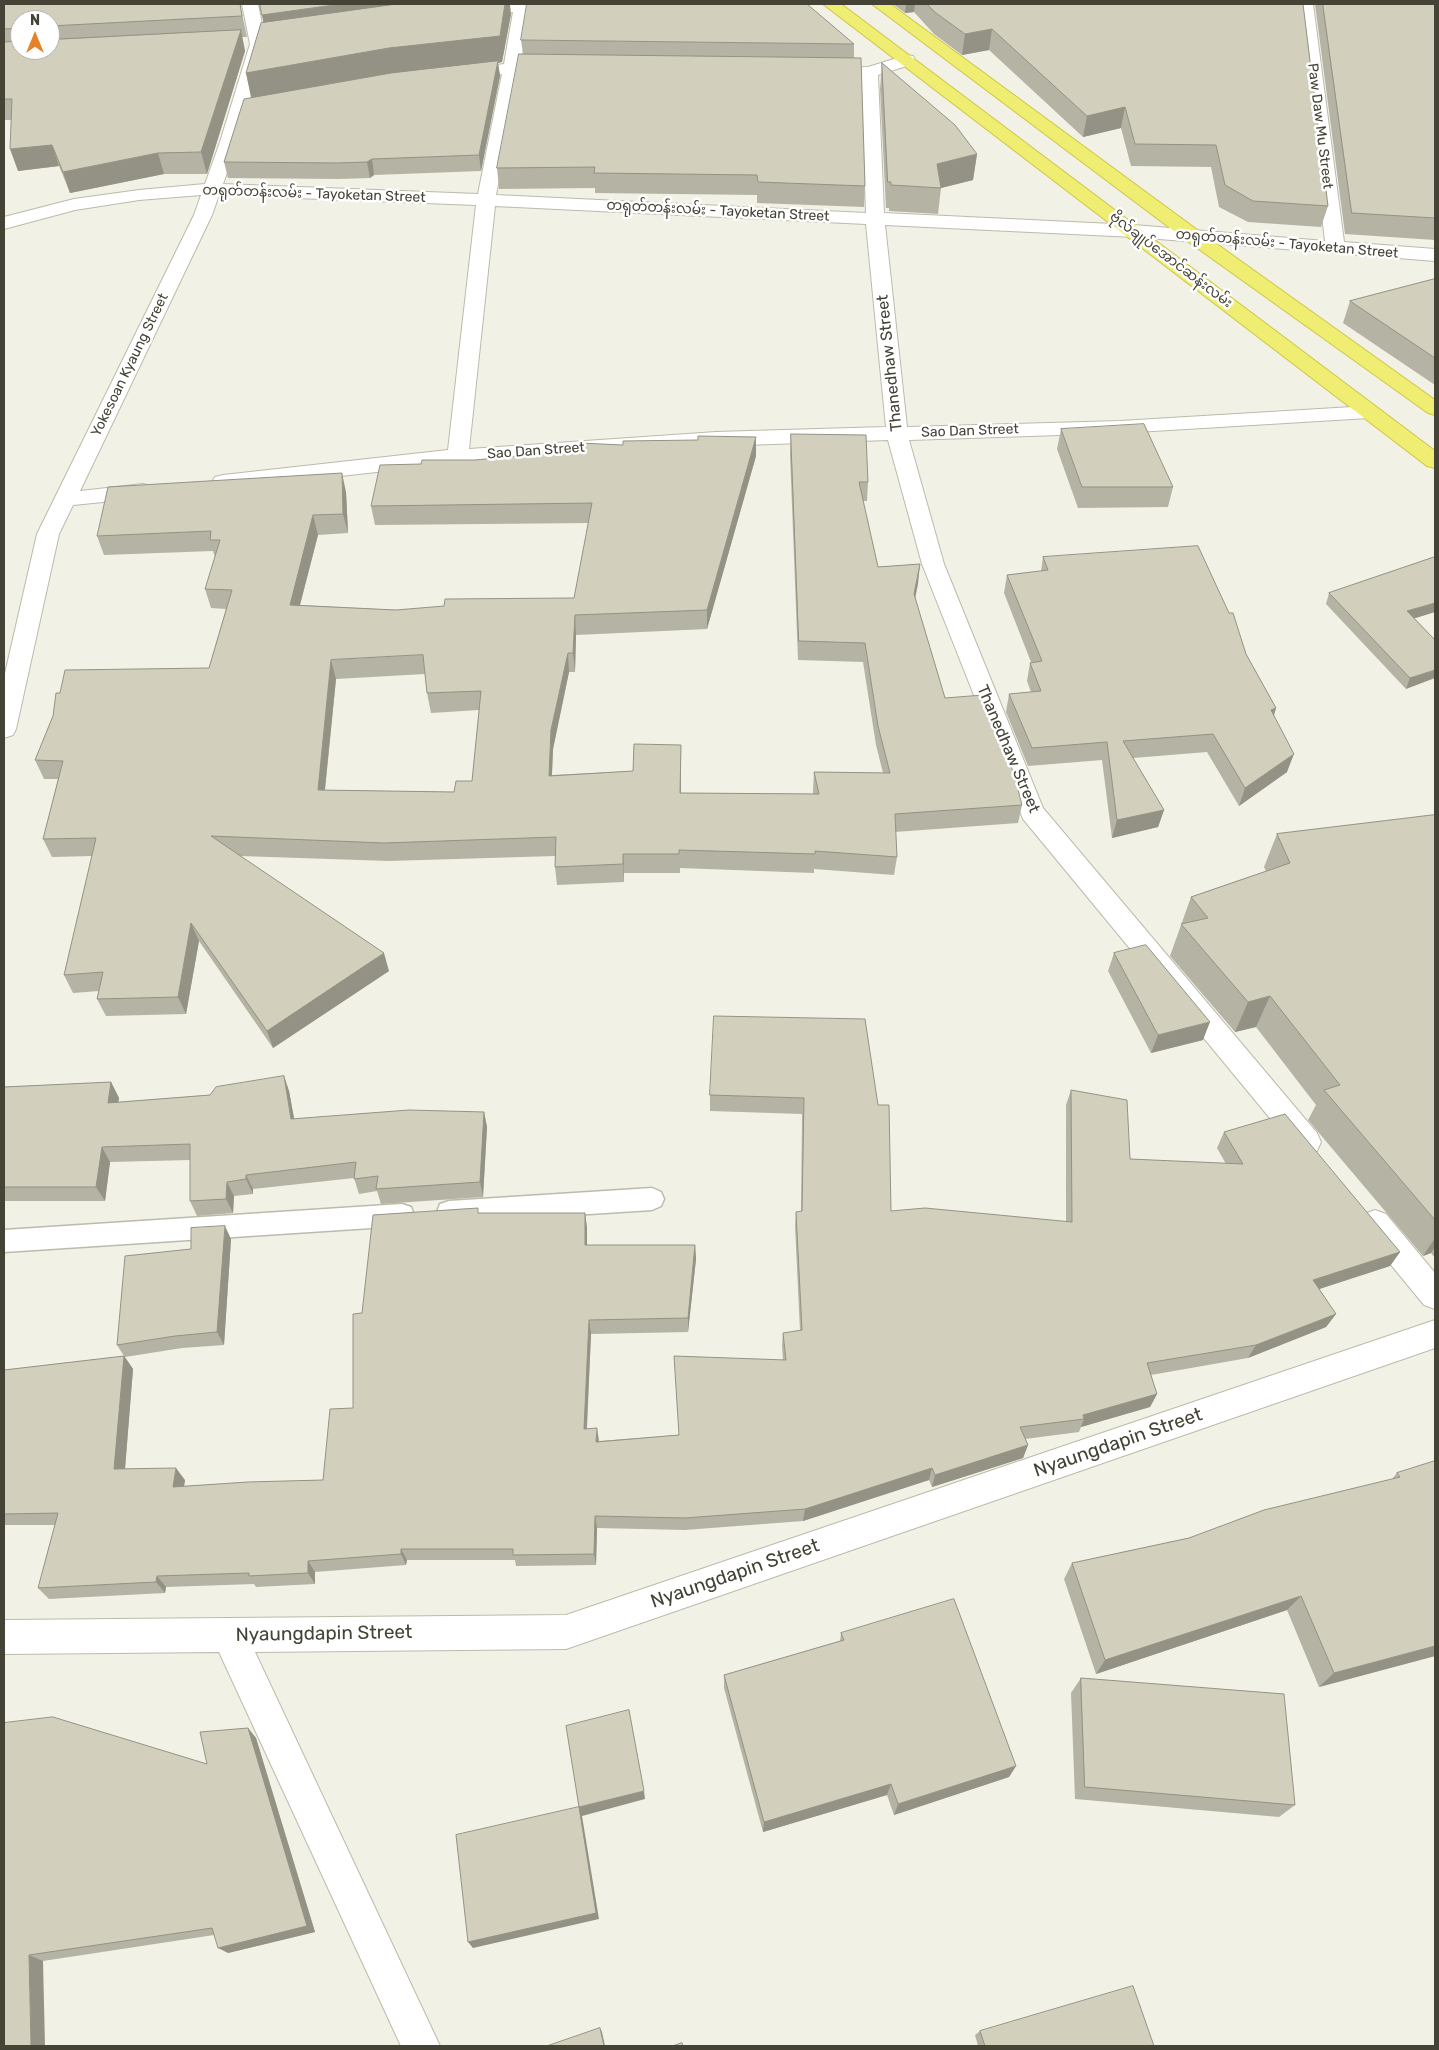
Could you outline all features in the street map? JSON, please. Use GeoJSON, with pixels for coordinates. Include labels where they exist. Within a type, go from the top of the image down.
{"type":"FeatureCollection","features":[{"type":"Feature","properties":{"kind":"highway","name":"ဗိုလ်ချုပ်အောင်ဆန်းလမ်း"},"geometry":{"type":"LineString","coordinates":[[831,4],[1435,461]]}},
{"type":"Feature","properties":{"kind":"highway","name":"ဗိုလ်ချုပ်အောင်ဆန်းလမ်း"},"geometry":{"type":"LineString","coordinates":[[880,4],[1193,236],[1435,409]]}},
{"type":"Feature","properties":{"kind":"street","name":"Yokesoan Kyaung Street"},"geometry":{"type":"LineString","coordinates":[[4,729],[48,534],[203,215],[212,189],[248,108],[258,43],[250,4]]}},
{"type":"Feature","properties":{"kind":"street"},"geometry":{"type":"LineString","coordinates":[[454,16],[527,4],[512,68],[486,200],[458,456]]}},
{"type":"Feature","properties":{"kind":"street","name":"Paw Daw Mu Street"},"geometry":{"type":"LineString","coordinates":[[1305,4],[1335,248]]}},
{"type":"Feature","properties":{"kind":"street"},"geometry":{"type":"LineString","coordinates":[[829,72],[869,72],[907,60]]}},
{"type":"Feature","properties":{"kind":"street"},"geometry":{"type":"LineString","coordinates":[[447,76],[512,68],[572,69]]}},
{"type":"Feature","properties":{"kind":"street","name":"Thanedhaw Street"},"geometry":{"type":"LineString","coordinates":[[869,72],[875,219],[897,434],[933,564],[1032,812],[1320,1157]]}},
{"type":"Feature","properties":{"kind":"street","name":"တရုတ်တန်းလမ်း - Tayoketan Street"},"geometry":{"type":"LineString","coordinates":[[4,223],[74,205],[139,195],[212,189],[486,200],[1134,232],[1435,255]]}},
{"type":"Feature","properties":{"kind":"street","name":"Sao Dan Street"},"geometry":{"type":"LineString","coordinates":[[202,484],[458,456],[716,439],[1120,427],[1369,412]]}},
{"type":"Feature","properties":{"kind":"street"},"geometry":{"type":"LineString","coordinates":[[65,499],[163,488]]}},
{"type":"Feature","properties":{"kind":"street"},"geometry":{"type":"LineString","coordinates":[[1358,1203],[1435,1295]]}},
{"type":"Feature","properties":{"kind":"street","name":"Nyaungdapin Street"},"geometry":{"type":"LineString","coordinates":[[4,1637],[566,1632],[1435,1334]]}},
{"type":"Feature","properties":{"kind":"street"},"geometry":{"type":"LineString","coordinates":[[229,1635],[421,2046]]}},
{"type":"Feature","properties":{"kind":"lane"},"geometry":{"type":"LineString","coordinates":[[4,1241],[652,1199]]}},
{"type":"Feature","properties":{"kind":"building"},"geometry":{"type":"Polygon","coordinates":[[[4,4],[240,4],[242,16],[60,25],[60,10],[10,10],[10,29],[4,29],[4,4]]]}},
{"type":"Feature","properties":{"kind":"building"},"geometry":{"type":"Polygon","coordinates":[[[260,4],[341,4],[262,15],[260,4]]]}},
{"type":"Feature","properties":{"kind":"building"},"geometry":{"type":"Polygon","coordinates":[[[397,4],[505,4],[500,36],[389,48],[246,73],[261,23],[397,4]]]}},
{"type":"Feature","properties":{"kind":"building"},"geometry":{"type":"Polygon","coordinates":[[[527,4],[807,4],[854,44],[521,40],[527,4]]]}},
{"type":"Feature","properties":{"kind":"building"},"geometry":{"type":"Polygon","coordinates":[[[927,4],[1303,4],[1328,206],[1253,201],[1225,185],[1216,145],[1135,144],[1125,107],[1087,116],[992,29],[965,34],[927,4]]]}},
{"type":"Feature","properties":{"kind":"building"},"geometry":{"type":"Polygon","coordinates":[[[1323,4],[1435,4],[1435,218],[1352,213],[1323,4]]]}},
{"type":"Feature","properties":{"kind":"building"},"geometry":{"type":"Polygon","coordinates":[[[241,30],[201,152],[158,153],[63,172],[52,145],[10,149],[12,99],[4,99],[4,42],[10,42],[10,60],[60,60],[60,39],[241,30]]]}},
{"type":"Feature","properties":{"kind":"building"},"geometry":{"type":"Polygon","coordinates":[[[519,54],[861,58],[865,186],[758,182],[757,175],[594,173],[595,167],[497,168],[519,54]]]}},
{"type":"Feature","properties":{"kind":"building"},"geometry":{"type":"Polygon","coordinates":[[[498,61],[479,155],[372,159],[367,162],[336,163],[224,162],[244,99],[391,73],[498,61]]]}},
{"type":"Feature","properties":{"kind":"building"},"geometry":{"type":"Polygon","coordinates":[[[882,63],[955,125],[977,154],[937,164],[941,188],[891,185],[891,182],[888,182],[882,63]]]}},
{"type":"Feature","properties":{"kind":"building"},"geometry":{"type":"Polygon","coordinates":[[[1435,279],[1435,358],[1350,301],[1435,279]]]}},
{"type":"Feature","properties":{"kind":"building"},"geometry":{"type":"Polygon","coordinates":[[[1144,424],[1173,487],[1082,487],[1061,429],[1144,424]]]}},
{"type":"Feature","properties":{"kind":"building"},"geometry":{"type":"Polygon","coordinates":[[[791,434],[866,435],[868,482],[859,482],[878,567],[920,564],[914,594],[945,698],[983,695],[1014,774],[1022,805],[895,814],[897,857],[815,851],[815,854],[679,850],[679,854],[623,854],[623,864],[555,867],[556,837],[384,843],[211,836],[384,953],[267,1031],[191,923],[178,997],[97,999],[103,972],[64,975],[96,838],[43,839],[63,761],[35,760],[53,716],[56,693],[60,693],[65,670],[209,668],[232,590],[205,589],[220,540],[210,540],[211,531],[97,536],[108,487],[342,473],[343,514],[313,515],[290,605],[396,610],[444,606],[445,599],[574,598],[592,503],[371,506],[380,465],[421,464],[422,460],[475,460],[527,455],[527,452],[577,449],[579,443],[623,445],[623,441],[698,440],[698,436],[756,437],[707,610],[575,615],[573,653],[568,653],[551,730],[549,776],[633,771],[634,744],[681,745],[680,793],[819,794],[814,772],[890,773],[878,726],[865,643],[799,641],[791,434]],[[423,655],[331,660],[318,790],[454,792],[456,781],[472,781],[481,691],[427,693],[423,655]]]}},
{"type":"Feature","properties":{"kind":"building"},"geometry":{"type":"Polygon","coordinates":[[[1198,546],[1229,613],[1233,613],[1246,654],[1276,708],[1271,710],[1294,754],[1245,788],[1213,734],[1123,741],[1164,810],[1117,820],[1107,742],[1032,748],[1009,694],[1041,691],[1030,663],[1042,661],[1007,575],[1048,570],[1043,557],[1198,546]]]}},
{"type":"Feature","properties":{"kind":"building"},"geometry":{"type":"Polygon","coordinates":[[[1435,557],[1435,603],[1407,611],[1435,640],[1435,670],[1410,678],[1329,593],[1435,557]]]}},
{"type":"Feature","properties":{"kind":"building"},"geometry":{"type":"Polygon","coordinates":[[[1435,815],[1435,1220],[1324,1090],[1340,1085],[1270,996],[1248,1002],[1181,924],[1208,918],[1191,897],[1290,863],[1277,834],[1435,815]]]}},
{"type":"Feature","properties":{"kind":"building"},"geometry":{"type":"Polygon","coordinates":[[[1146,945],[1210,1022],[1158,1035],[1114,953],[1146,945]]]}},
{"type":"Feature","properties":{"kind":"building"},"geometry":{"type":"Polygon","coordinates":[[[714,1016],[865,1019],[878,1105],[889,1105],[891,1211],[925,1208],[1072,1222],[1071,1090],[1127,1100],[1130,1159],[1243,1164],[1224,1132],[1285,1114],[1400,1252],[1313,1280],[1336,1314],[1256,1345],[1147,1363],[1157,1394],[1083,1415],[1084,1419],[1020,1427],[1028,1445],[935,1475],[932,1468],[805,1509],[685,1518],[595,1516],[594,1554],[513,1555],[513,1549],[401,1549],[401,1554],[308,1561],[308,1573],[249,1576],[249,1573],[157,1576],[156,1582],[38,1588],[58,1513],[4,1514],[4,1370],[124,1356],[114,1469],[176,1468],[173,1487],[323,1480],[330,1409],[353,1408],[353,1314],[362,1313],[373,1215],[478,1208],[478,1213],[585,1213],[585,1245],[695,1245],[688,1318],[589,1320],[584,1429],[597,1428],[596,1442],[679,1435],[674,1356],[786,1360],[783,1333],[802,1330],[796,1212],[802,1211],[804,1098],[710,1095],[714,1016]]]}},
{"type":"Feature","properties":{"kind":"building"},"geometry":{"type":"Polygon","coordinates":[[[284,1076],[291,1119],[409,1110],[484,1112],[480,1182],[376,1189],[378,1176],[354,1179],[356,1162],[246,1175],[246,1179],[227,1182],[226,1199],[190,1201],[190,1144],[102,1147],[96,1187],[4,1187],[4,1087],[111,1082],[108,1103],[210,1095],[216,1087],[284,1076]]]}},
{"type":"Feature","properties":{"kind":"building"},"geometry":{"type":"Polygon","coordinates":[[[225,1226],[217,1332],[117,1345],[125,1256],[191,1249],[191,1228],[225,1226]]]}},
{"type":"Feature","properties":{"kind":"building"},"geometry":{"type":"Polygon","coordinates":[[[1435,1461],[1435,1646],[1334,1673],[1301,1596],[1105,1660],[1072,1563],[1189,1538],[1264,1510],[1400,1477],[1397,1473],[1435,1461]]]}},
{"type":"Feature","properties":{"kind":"building"},"geometry":{"type":"Polygon","coordinates":[[[954,1599],[1016,1766],[898,1804],[891,1784],[764,1822],[724,1675],[844,1640],[841,1633],[954,1599]]]}},
{"type":"Feature","properties":{"kind":"building"},"geometry":{"type":"Polygon","coordinates":[[[1081,1678],[1284,1694],[1295,1805],[1085,1787],[1081,1678]]]}},
{"type":"Feature","properties":{"kind":"building"},"geometry":{"type":"Polygon","coordinates":[[[629,1710],[644,1791],[579,1807],[566,1726],[629,1710]]]}},
{"type":"Feature","properties":{"kind":"building"},"geometry":{"type":"Polygon","coordinates":[[[53,1717],[207,1764],[200,1732],[248,1728],[307,1926],[218,1948],[212,1928],[29,1955],[31,2046],[4,2046],[4,1723],[53,1717]]]}},
{"type":"Feature","properties":{"kind":"building"},"geometry":{"type":"Polygon","coordinates":[[[579,1807],[596,1913],[468,1942],[456,1835],[579,1807]]]}},
{"type":"Feature","properties":{"kind":"building"},"geometry":{"type":"Polygon","coordinates":[[[1133,1986],[1154,2046],[985,2046],[980,2031],[1133,1986]]]}},
{"type":"Feature","properties":{"kind":"building"},"geometry":{"type":"Polygon","coordinates":[[[600,2028],[604,2046],[547,2046],[600,2028]]]}}]}
